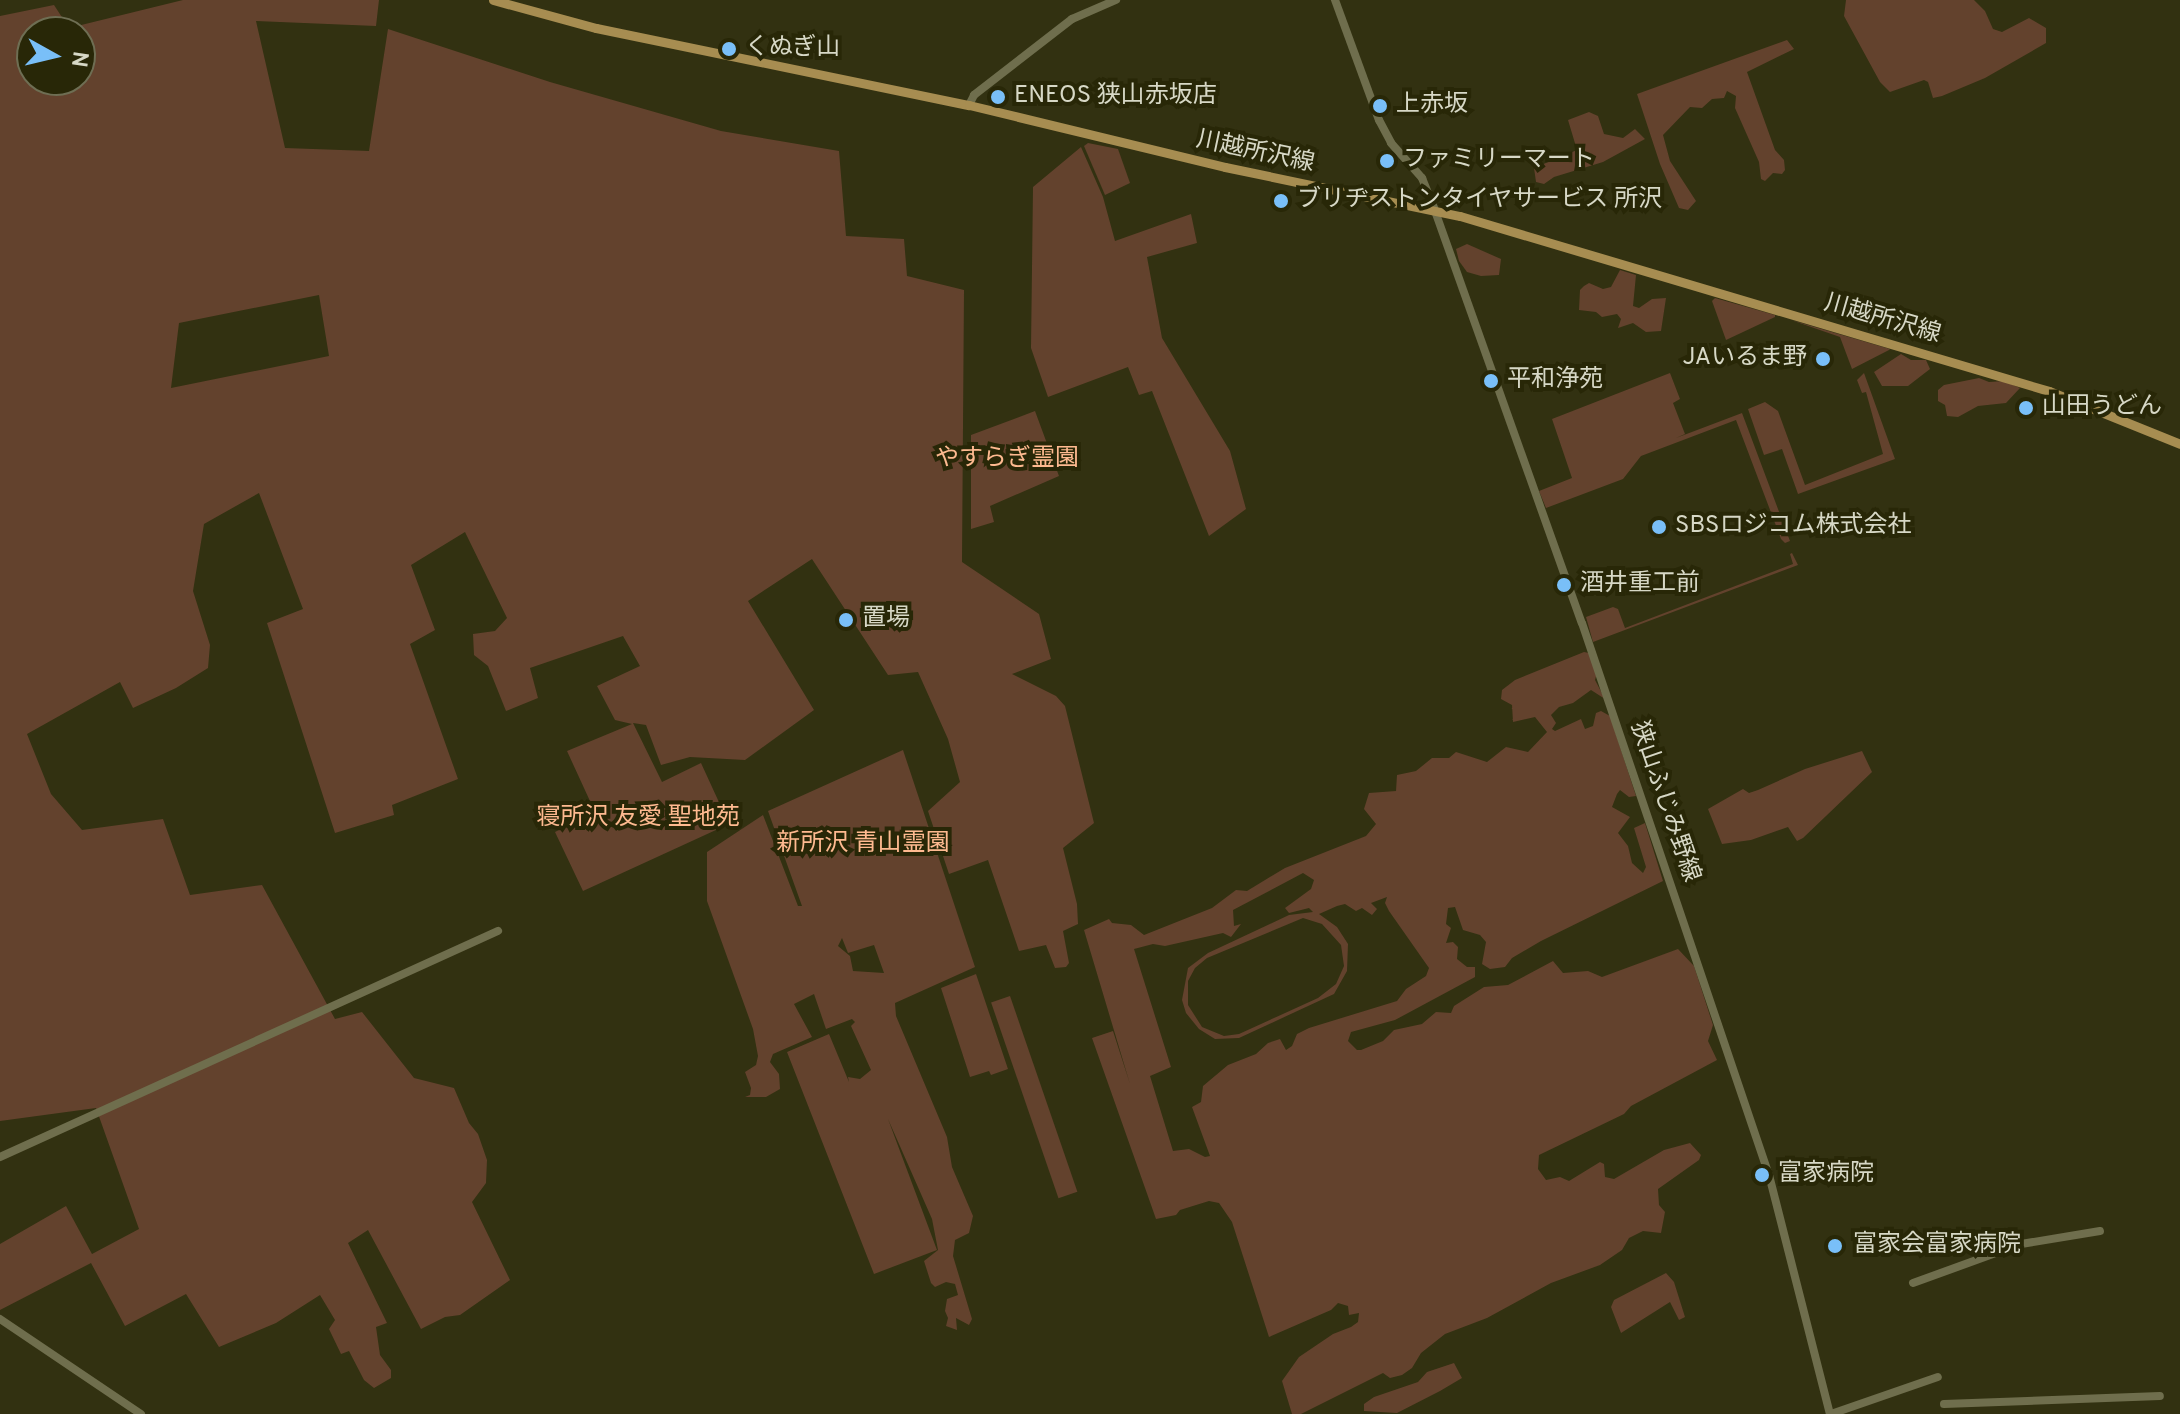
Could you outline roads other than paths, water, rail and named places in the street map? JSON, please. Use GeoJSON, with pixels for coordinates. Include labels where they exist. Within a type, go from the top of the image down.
{"type":"FeatureCollection","features":[{"type":"Feature","properties":{"kind":"main road","name":"川越所沢線"},"geometry":{"type":"LineString","coordinates":[[493,0],[662,43],[969,105],[1239,171],[1435,211],[2007,378],[2067,397],[2180,444]]}},
{"type":"Feature","properties":{"kind":"street"},"geometry":{"type":"LineString","coordinates":[[969,105],[974,95],[1072,19],[1116,0]]}},
{"type":"Feature","properties":{"kind":"street","name":"狭山ふじみ野線"},"geometry":{"type":"LineString","coordinates":[[1335,0],[1385,133],[1422,178],[1582,623],[1769,1175],[1831,1414]]}},
{"type":"Feature","properties":{"kind":"street"},"geometry":{"type":"LineString","coordinates":[[0,1157],[498,931]]}},
{"type":"Feature","properties":{"kind":"street"},"geometry":{"type":"LineString","coordinates":[[1913,1283],[2021,1244],[2100,1231]]}},
{"type":"Feature","properties":{"kind":"street"},"geometry":{"type":"LineString","coordinates":[[0,1319],[141,1414]]}},
{"type":"Feature","properties":{"kind":"street"},"geometry":{"type":"LineString","coordinates":[[1831,1414],[1938,1377]]}},
{"type":"Feature","properties":{"kind":"street"},"geometry":{"type":"LineString","coordinates":[[1944,1404],[2160,1396]]}},
{"type":"Feature","properties":{"kind":"place","name":"くぬぎ山"},"geometry":{"type":"Point","coordinates":[729,49]}},
{"type":"Feature","properties":{"kind":"place","name":"ENEOS 狭山赤坂店"},"geometry":{"type":"Point","coordinates":[998,97]}},
{"type":"Feature","properties":{"kind":"place","name":"上赤坂"},"geometry":{"type":"Point","coordinates":[1380,106]}},
{"type":"Feature","properties":{"kind":"place","name":"ファミリーマート"},"geometry":{"type":"Point","coordinates":[1387,161]}},
{"type":"Feature","properties":{"kind":"place","name":"ブリヂストンタイヤサービス 所沢"},"geometry":{"type":"Point","coordinates":[1281,201]}},
{"type":"Feature","properties":{"kind":"place","name":"JAいるま野"},"geometry":{"type":"Point","coordinates":[1823,359]}},
{"type":"Feature","properties":{"kind":"place","name":"平和浄苑"},"geometry":{"type":"Point","coordinates":[1491,381]}},
{"type":"Feature","properties":{"kind":"place","name":"山田うどん"},"geometry":{"type":"Point","coordinates":[2026,408]}},
{"type":"Feature","properties":{"kind":"place","name":"SBSロジコム株式会社"},"geometry":{"type":"Point","coordinates":[1659,527]}},
{"type":"Feature","properties":{"kind":"place","name":"酒井重工前"},"geometry":{"type":"Point","coordinates":[1564,585]}},
{"type":"Feature","properties":{"kind":"place","name":"置場"},"geometry":{"type":"Point","coordinates":[846,620]}},
{"type":"Feature","properties":{"kind":"place","name":"富家病院"},"geometry":{"type":"Point","coordinates":[1762,1175]}},
{"type":"Feature","properties":{"kind":"place","name":"富家会富家病院"},"geometry":{"type":"Point","coordinates":[1835,1246]}},
{"type":"Feature","properties":{"kind":"park label","name":"やすらぎ霊園"},"geometry":{"type":"Point","coordinates":[1007,460]}},
{"type":"Feature","properties":{"kind":"park label","name":"寝所沢 友愛 聖地苑"},"geometry":{"type":"Point","coordinates":[638,819]}},
{"type":"Feature","properties":{"kind":"park label","name":"新所沢 青山霊園"},"geometry":{"type":"Point","coordinates":[863,845]}}]}
